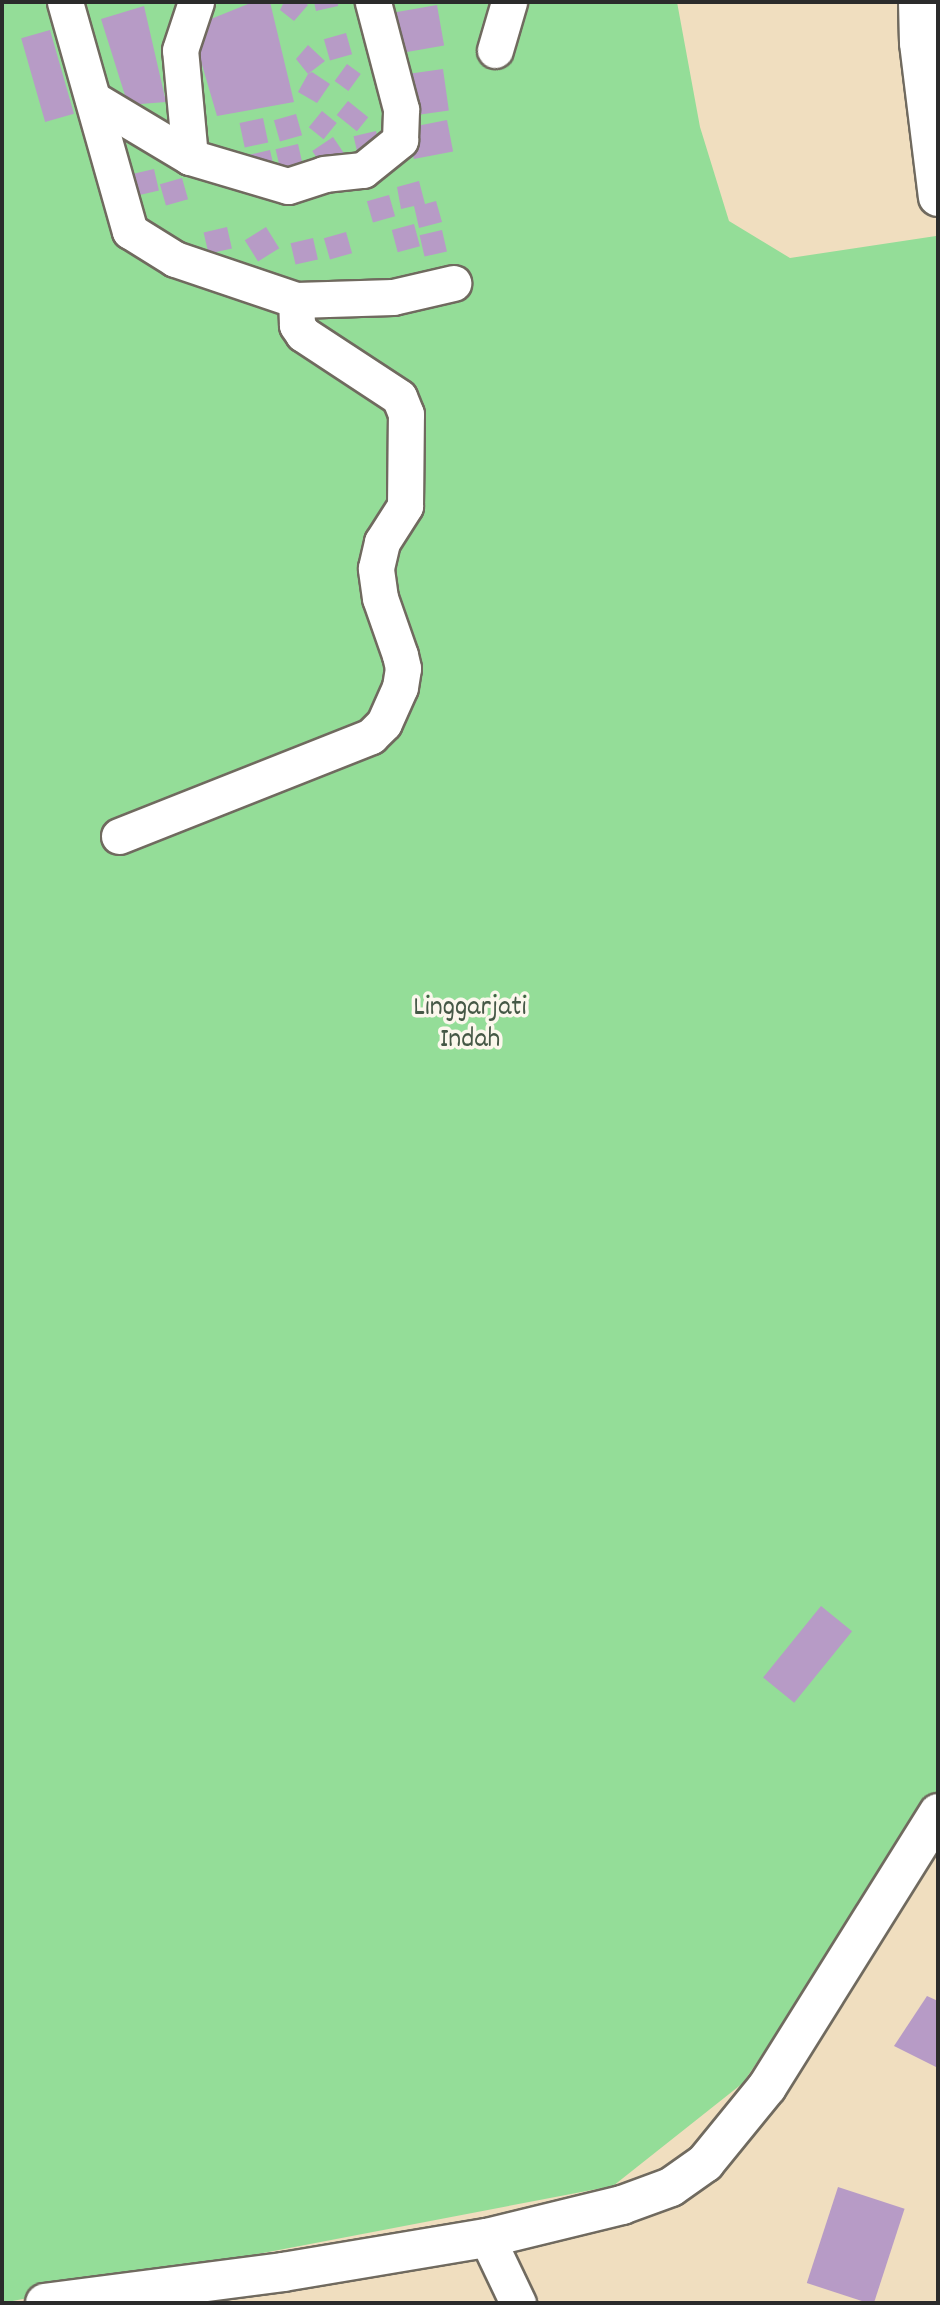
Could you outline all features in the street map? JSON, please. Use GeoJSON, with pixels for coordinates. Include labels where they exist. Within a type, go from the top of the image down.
{"type":"FeatureCollection","features":[{"type":"Feature","properties":{"kind":"street"},"geometry":{"type":"LineString","coordinates":[[65,2],[130,231],[175,259],[296,300],[393,297],[453,283]]}},
{"type":"Feature","properties":{"kind":"street"},"geometry":{"type":"LineString","coordinates":[[190,157],[180,50],[196,2]]}},
{"type":"Feature","properties":{"kind":"street"},"geometry":{"type":"LineString","coordinates":[[93,99],[190,157],[288,186],[324,174],[363,170],[400,140],[401,109],[373,2]]}},
{"type":"Feature","properties":{"kind":"street"},"geometry":{"type":"LineString","coordinates":[[495,50],[509,2]]}},
{"type":"Feature","properties":{"kind":"street"},"geometry":{"type":"LineString","coordinates":[[918,2],[919,43],[934,126],[938,197]]}},
{"type":"Feature","properties":{"kind":"street"},"geometry":{"type":"LineString","coordinates":[[120,836],[371,736],[384,723],[400,687],[403,668],[380,598],[376,568],[382,542],[405,506],[406,414],[399,397],[303,334],[297,325],[296,300]]}},
{"type":"Feature","properties":{"kind":"street"},"geometry":{"type":"LineString","coordinates":[[45,2303],[284,2272],[487,2238],[641,2199],[671,2187],[705,2163],[767,2087],[938,1813]]}},
{"type":"Feature","properties":{"kind":"street"},"geometry":{"type":"LineString","coordinates":[[487,2238],[518,2303]]}},
{"type":"Feature","properties":{"kind":"green space","name":"Linggarjati Indah"},"geometry":{"type":"Polygon","coordinates":[[[2,2],[677,2],[700,127],[729,221],[790,258],[936,236],[938,1793],[743,2083],[613,2186],[2,2303],[2,2]]]}},
{"type":"Feature","properties":{"kind":"building"},"geometry":{"type":"Polygon","coordinates":[[[253,2],[270,2],[294,102],[217,116],[191,27],[253,2]]]}},
{"type":"Feature","properties":{"kind":"building"},"geometry":{"type":"Polygon","coordinates":[[[284,2],[304,2],[308,5],[294,21],[280,10],[284,2]]]}},
{"type":"Feature","properties":{"kind":"building"},"geometry":{"type":"Polygon","coordinates":[[[314,2],[338,2],[338,6],[316,11],[314,2]]]}},
{"type":"Feature","properties":{"kind":"building"},"geometry":{"type":"Polygon","coordinates":[[[437,5],[444,45],[403,53],[396,12],[437,5]]]}},
{"type":"Feature","properties":{"kind":"building"},"geometry":{"type":"Polygon","coordinates":[[[144,6],[166,102],[128,105],[101,19],[144,6]]]}},
{"type":"Feature","properties":{"kind":"building"},"geometry":{"type":"Polygon","coordinates":[[[50,30],[74,114],[45,122],[21,38],[50,30]]]}},
{"type":"Feature","properties":{"kind":"building"},"geometry":{"type":"Polygon","coordinates":[[[346,33],[352,54],[330,60],[324,39],[346,33]]]}},
{"type":"Feature","properties":{"kind":"building"},"geometry":{"type":"Polygon","coordinates":[[[308,45],[325,61],[308,74],[296,59],[308,45]]]}},
{"type":"Feature","properties":{"kind":"building"},"geometry":{"type":"Polygon","coordinates":[[[347,64],[361,74],[348,91],[335,81],[347,64]]]}},
{"type":"Feature","properties":{"kind":"building"},"geometry":{"type":"Polygon","coordinates":[[[443,69],[449,111],[415,115],[409,74],[443,69]]]}},
{"type":"Feature","properties":{"kind":"building"},"geometry":{"type":"Polygon","coordinates":[[[312,72],[330,84],[317,103],[298,92],[308,74],[312,72]]]}},
{"type":"Feature","properties":{"kind":"building"},"geometry":{"type":"Polygon","coordinates":[[[348,101],[368,117],[357,131],[337,115],[348,101]]]}},
{"type":"Feature","properties":{"kind":"building"},"geometry":{"type":"Polygon","coordinates":[[[322,111],[337,123],[324,139],[309,127],[322,111]]]}},
{"type":"Feature","properties":{"kind":"building"},"geometry":{"type":"Polygon","coordinates":[[[296,114],[302,135],[280,141],[274,120],[296,114]]]}},
{"type":"Feature","properties":{"kind":"building"},"geometry":{"type":"Polygon","coordinates":[[[263,118],[268,142],[245,147],[240,123],[263,118]]]}},
{"type":"Feature","properties":{"kind":"building"},"geometry":{"type":"Polygon","coordinates":[[[447,120],[453,151],[414,159],[408,128],[447,120]]]}},
{"type":"Feature","properties":{"kind":"building"},"geometry":{"type":"Polygon","coordinates":[[[376,131],[381,152],[359,158],[354,136],[376,131]]]}},
{"type":"Feature","properties":{"kind":"building"},"geometry":{"type":"Polygon","coordinates":[[[333,137],[345,155],[325,169],[312,151],[333,137]]]}},
{"type":"Feature","properties":{"kind":"building"},"geometry":{"type":"Polygon","coordinates":[[[298,144],[303,166],[281,172],[276,149],[298,144]]]}},
{"type":"Feature","properties":{"kind":"building"},"geometry":{"type":"Polygon","coordinates":[[[270,150],[275,171],[255,176],[251,154],[270,150]]]}},
{"type":"Feature","properties":{"kind":"building"},"geometry":{"type":"Polygon","coordinates":[[[154,169],[159,190],[138,195],[133,174],[154,169]]]}},
{"type":"Feature","properties":{"kind":"building"},"geometry":{"type":"Polygon","coordinates":[[[182,178],[188,199],[166,205],[160,184],[182,178]]]}},
{"type":"Feature","properties":{"kind":"building"},"geometry":{"type":"Polygon","coordinates":[[[419,181],[425,204],[436,201],[442,222],[419,228],[414,206],[401,209],[397,187],[419,181]]]}},
{"type":"Feature","properties":{"kind":"building"},"geometry":{"type":"Polygon","coordinates":[[[389,195],[395,216],[373,222],[367,201],[389,195]]]}},
{"type":"Feature","properties":{"kind":"building"},"geometry":{"type":"Polygon","coordinates":[[[414,224],[420,246],[398,252],[392,230],[414,224]]]}},
{"type":"Feature","properties":{"kind":"building"},"geometry":{"type":"Polygon","coordinates":[[[227,227],[232,248],[209,254],[204,232],[227,227]]]}},
{"type":"Feature","properties":{"kind":"building"},"geometry":{"type":"Polygon","coordinates":[[[266,227],[279,248],[258,261],[245,240],[266,227]]]}},
{"type":"Feature","properties":{"kind":"building"},"geometry":{"type":"Polygon","coordinates":[[[442,230],[447,251],[425,257],[420,235],[442,230]]]}},
{"type":"Feature","properties":{"kind":"building"},"geometry":{"type":"Polygon","coordinates":[[[346,232],[352,253],[330,259],[324,238],[346,232]]]}},
{"type":"Feature","properties":{"kind":"building"},"geometry":{"type":"Polygon","coordinates":[[[313,238],[318,259],[296,265],[291,243],[313,238]]]}},
{"type":"Feature","properties":{"kind":"building"},"geometry":{"type":"Polygon","coordinates":[[[821,1606],[852,1631],[794,1703],[763,1677],[821,1606]]]}},
{"type":"Feature","properties":{"kind":"building"},"geometry":{"type":"Polygon","coordinates":[[[927,1996],[938,2001],[938,2068],[894,2046],[927,1996]]]}},
{"type":"Feature","properties":{"kind":"building"},"geometry":{"type":"Polygon","coordinates":[[[838,2187],[905,2209],[874,2303],[807,2283],[838,2187]]]}}]}
